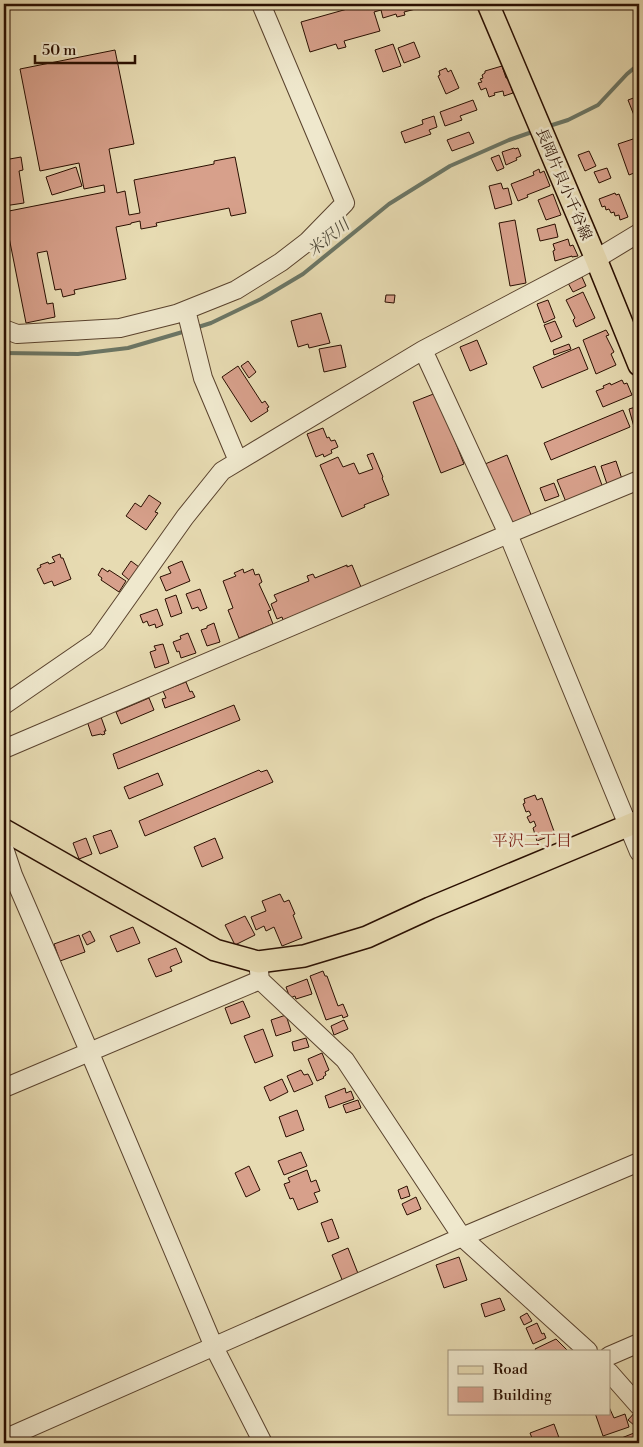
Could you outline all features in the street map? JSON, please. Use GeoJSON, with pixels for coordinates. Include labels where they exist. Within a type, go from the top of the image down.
{"type":"FeatureCollection","features":[{"type":"Feature","properties":{"kind":"main road","name":"長岡片貝小千谷線"},"geometry":{"type":"LineString","coordinates":[[488,4],[639,365]]}},
{"type":"Feature","properties":{"kind":"main road"},"geometry":{"type":"LineString","coordinates":[[4,830],[215,950],[259,971],[367,937],[430,908],[634,824]]}},
{"type":"Feature","properties":{"kind":"street"},"geometry":{"type":"LineString","coordinates":[[4,328],[17,334],[120,328],[176,314],[236,290],[281,262],[306,242],[345,203],[261,4]]}},
{"type":"Feature","properties":{"kind":"street"},"geometry":{"type":"LineString","coordinates":[[4,705],[96,641],[185,517],[222,471],[423,350],[596,259],[639,233]]}},
{"type":"Feature","properties":{"kind":"street"},"geometry":{"type":"LineString","coordinates":[[186,310],[203,378],[238,461]]}},
{"type":"Feature","properties":{"kind":"street"},"geometry":{"type":"LineString","coordinates":[[423,350],[508,534],[634,824],[639,852]]}},
{"type":"Feature","properties":{"kind":"street"},"geometry":{"type":"LineString","coordinates":[[4,749],[639,480]]}},
{"type":"Feature","properties":{"kind":"street"},"geometry":{"type":"LineString","coordinates":[[4,848],[13,875],[90,1051],[214,1347],[263,1443]]}},
{"type":"Feature","properties":{"kind":"street"},"geometry":{"type":"LineString","coordinates":[[4,1088],[90,1051],[259,971],[345,1060],[462,1237],[587,1350]]}},
{"type":"Feature","properties":{"kind":"street"},"geometry":{"type":"LineString","coordinates":[[4,1439],[462,1237],[639,1162]]}},
{"type":"Feature","properties":{"kind":"street"},"geometry":{"type":"LineString","coordinates":[[610,1356],[639,1343]]}},
{"type":"Feature","properties":{"kind":"street"},"geometry":{"type":"LineString","coordinates":[[610,1373],[639,1406]]}},
{"type":"Feature","properties":{"kind":"building"},"geometry":{"type":"Polygon","coordinates":[[[365,4],[435,4],[404,12],[405,15],[397,17],[396,14],[383,18],[381,10],[374,12],[380,31],[344,41],[346,47],[338,49],[336,44],[310,52],[301,22],[365,4]]]}},
{"type":"Feature","properties":{"kind":"building"},"geometry":{"type":"Polygon","coordinates":[[[414,42],[420,57],[404,63],[398,48],[414,42]]]}},
{"type":"Feature","properties":{"kind":"building"},"geometry":{"type":"Polygon","coordinates":[[[393,44],[401,66],[383,72],[375,50],[393,44]]]}},
{"type":"Feature","properties":{"kind":"building"},"geometry":{"type":"Polygon","coordinates":[[[115,50],[134,144],[109,149],[117,193],[125,191],[129,215],[140,213],[134,180],[214,164],[214,161],[235,157],[246,213],[231,216],[229,208],[156,223],[157,226],[141,229],[140,221],[116,227],[126,279],[74,290],[75,294],[63,297],[61,289],[55,290],[47,251],[37,253],[47,304],[53,303],[55,317],[26,323],[4,212],[105,192],[104,185],[84,189],[79,163],[40,171],[20,69],[115,50]]]}},
{"type":"Feature","properties":{"kind":"building"},"geometry":{"type":"Polygon","coordinates":[[[502,66],[513,93],[504,96],[503,91],[494,93],[495,95],[489,97],[486,88],[481,90],[478,83],[482,82],[480,79],[483,78],[482,75],[485,71],[502,66]]]}},
{"type":"Feature","properties":{"kind":"building"},"geometry":{"type":"Polygon","coordinates":[[[446,68],[448,72],[451,70],[459,88],[446,94],[438,76],[440,75],[439,71],[446,68]]]}},
{"type":"Feature","properties":{"kind":"building"},"geometry":{"type":"Polygon","coordinates":[[[639,96],[639,122],[637,123],[628,100],[639,96]]]}},
{"type":"Feature","properties":{"kind":"building"},"geometry":{"type":"Polygon","coordinates":[[[473,100],[477,110],[460,116],[462,120],[445,126],[440,112],[473,100]]]}},
{"type":"Feature","properties":{"kind":"building"},"geometry":{"type":"Polygon","coordinates":[[[4,116],[8,142],[4,143],[4,116]]]}},
{"type":"Feature","properties":{"kind":"building"},"geometry":{"type":"Polygon","coordinates":[[[434,116],[437,127],[429,130],[431,134],[405,143],[401,132],[423,124],[422,120],[434,116]]]}},
{"type":"Feature","properties":{"kind":"building"},"geometry":{"type":"Polygon","coordinates":[[[469,132],[474,143],[452,151],[447,140],[469,132]]]}},
{"type":"Feature","properties":{"kind":"building"},"geometry":{"type":"Polygon","coordinates":[[[639,137],[639,171],[629,175],[618,144],[639,137]]]}},
{"type":"Feature","properties":{"kind":"building"},"geometry":{"type":"Polygon","coordinates":[[[518,148],[521,156],[506,165],[502,152],[518,148]]]}},
{"type":"Feature","properties":{"kind":"building"},"geometry":{"type":"Polygon","coordinates":[[[589,151],[596,166],[585,171],[578,155],[589,151]]]}},
{"type":"Feature","properties":{"kind":"building"},"geometry":{"type":"Polygon","coordinates":[[[499,155],[504,168],[497,171],[491,158],[499,155]]]}},
{"type":"Feature","properties":{"kind":"building"},"geometry":{"type":"Polygon","coordinates":[[[21,157],[23,170],[19,171],[24,203],[4,206],[4,160],[21,157]]]}},
{"type":"Feature","properties":{"kind":"building"},"geometry":{"type":"Polygon","coordinates":[[[76,167],[82,186],[52,195],[46,177],[76,167]]]}},
{"type":"Feature","properties":{"kind":"building"},"geometry":{"type":"Polygon","coordinates":[[[607,168],[611,178],[599,183],[594,172],[607,168]]]}},
{"type":"Feature","properties":{"kind":"building"},"geometry":{"type":"Polygon","coordinates":[[[539,169],[540,173],[544,171],[550,186],[527,195],[528,197],[518,201],[511,184],[534,175],[533,172],[539,169]]]}},
{"type":"Feature","properties":{"kind":"building"},"geometry":{"type":"Polygon","coordinates":[[[501,183],[503,189],[508,188],[512,204],[495,209],[489,186],[501,183]]]}},
{"type":"Feature","properties":{"kind":"building"},"geometry":{"type":"Polygon","coordinates":[[[639,185],[639,211],[634,186],[639,185]]]}},
{"type":"Feature","properties":{"kind":"building"},"geometry":{"type":"Polygon","coordinates":[[[615,193],[616,195],[619,194],[628,217],[620,220],[619,215],[615,216],[614,212],[611,213],[609,209],[606,210],[605,206],[602,207],[599,199],[615,193]]]}},
{"type":"Feature","properties":{"kind":"building"},"geometry":{"type":"Polygon","coordinates":[[[553,194],[561,215],[546,220],[538,200],[553,194]]]}},
{"type":"Feature","properties":{"kind":"building"},"geometry":{"type":"Polygon","coordinates":[[[515,220],[526,283],[510,286],[499,223],[515,220]]]}},
{"type":"Feature","properties":{"kind":"building"},"geometry":{"type":"Polygon","coordinates":[[[555,224],[558,237],[540,241],[537,229],[555,224]]]}},
{"type":"Feature","properties":{"kind":"building"},"geometry":{"type":"Polygon","coordinates":[[[568,239],[570,246],[573,245],[578,256],[555,261],[553,244],[568,239]]]}},
{"type":"Feature","properties":{"kind":"building"},"geometry":{"type":"Polygon","coordinates":[[[582,277],[586,286],[573,292],[568,283],[582,277]]]}},
{"type":"Feature","properties":{"kind":"building"},"geometry":{"type":"Polygon","coordinates":[[[583,292],[595,318],[576,327],[573,320],[575,318],[566,300],[583,292]]]}},
{"type":"Feature","properties":{"kind":"building"},"geometry":{"type":"Polygon","coordinates":[[[386,295],[395,295],[394,303],[385,302],[386,295]]]}},
{"type":"Feature","properties":{"kind":"building"},"geometry":{"type":"Polygon","coordinates":[[[548,300],[555,318],[544,323],[537,304],[548,300]]]}},
{"type":"Feature","properties":{"kind":"building"},"geometry":{"type":"Polygon","coordinates":[[[321,313],[330,343],[309,348],[308,344],[298,347],[291,321],[321,313]]]}},
{"type":"Feature","properties":{"kind":"building"},"geometry":{"type":"Polygon","coordinates":[[[555,321],[562,337],[551,342],[544,325],[555,321]]]}},
{"type":"Feature","properties":{"kind":"building"},"geometry":{"type":"Polygon","coordinates":[[[606,330],[609,335],[606,336],[614,352],[611,354],[616,365],[596,374],[583,340],[606,330]]]}},
{"type":"Feature","properties":{"kind":"building"},"geometry":{"type":"Polygon","coordinates":[[[477,340],[487,364],[470,371],[460,347],[477,340]]]}},
{"type":"Feature","properties":{"kind":"building"},"geometry":{"type":"Polygon","coordinates":[[[569,344],[571,349],[554,355],[553,350],[569,344]]]}},
{"type":"Feature","properties":{"kind":"building"},"geometry":{"type":"Polygon","coordinates":[[[341,345],[346,367],[324,372],[319,349],[341,345]]]}},
{"type":"Feature","properties":{"kind":"building"},"geometry":{"type":"Polygon","coordinates":[[[579,347],[588,369],[542,388],[533,367],[579,347]]]}},
{"type":"Feature","properties":{"kind":"building"},"geometry":{"type":"Polygon","coordinates":[[[248,361],[256,372],[249,378],[241,366],[248,361]]]}},
{"type":"Feature","properties":{"kind":"building"},"geometry":{"type":"Polygon","coordinates":[[[238,366],[262,403],[265,401],[269,407],[267,408],[268,411],[251,422],[222,377],[238,366]]]}},
{"type":"Feature","properties":{"kind":"building"},"geometry":{"type":"Polygon","coordinates":[[[622,380],[624,384],[627,383],[632,395],[603,407],[596,391],[610,383],[611,385],[622,380]]]}},
{"type":"Feature","properties":{"kind":"building"},"geometry":{"type":"Polygon","coordinates":[[[436,393],[464,464],[441,473],[413,402],[436,393]]]}},
{"type":"Feature","properties":{"kind":"building"},"geometry":{"type":"Polygon","coordinates":[[[639,406],[639,425],[634,427],[629,409],[639,406]]]}},
{"type":"Feature","properties":{"kind":"building"},"geometry":{"type":"Polygon","coordinates":[[[623,410],[630,427],[551,460],[544,443],[623,410]]]}},
{"type":"Feature","properties":{"kind":"building"},"geometry":{"type":"Polygon","coordinates":[[[323,428],[327,438],[329,437],[331,441],[335,440],[338,447],[331,450],[332,453],[324,457],[323,454],[316,457],[307,434],[323,428]]]}},
{"type":"Feature","properties":{"kind":"building"},"geometry":{"type":"Polygon","coordinates":[[[373,453],[389,495],[364,505],[365,507],[342,517],[320,465],[338,457],[343,467],[354,463],[359,474],[373,469],[367,455],[373,453]]]}},
{"type":"Feature","properties":{"kind":"building"},"geometry":{"type":"Polygon","coordinates":[[[507,455],[532,517],[509,526],[485,464],[507,455]]]}},
{"type":"Feature","properties":{"kind":"building"},"geometry":{"type":"Polygon","coordinates":[[[616,461],[622,479],[607,484],[601,466],[616,461]]]}},
{"type":"Feature","properties":{"kind":"building"},"geometry":{"type":"Polygon","coordinates":[[[595,466],[603,488],[566,502],[557,480],[595,466]]]}},
{"type":"Feature","properties":{"kind":"building"},"geometry":{"type":"Polygon","coordinates":[[[554,483],[559,496],[545,501],[540,488],[554,483]]]}},
{"type":"Feature","properties":{"kind":"building"},"geometry":{"type":"Polygon","coordinates":[[[149,495],[161,503],[155,512],[158,513],[146,530],[126,516],[135,503],[141,507],[149,495]]]}},
{"type":"Feature","properties":{"kind":"building"},"geometry":{"type":"Polygon","coordinates":[[[60,554],[71,579],[54,586],[52,581],[44,584],[37,569],[41,567],[40,565],[55,562],[52,557],[60,554]]]}},
{"type":"Feature","properties":{"kind":"building"},"geometry":{"type":"Polygon","coordinates":[[[131,561],[139,567],[129,580],[122,574],[131,561]]]}},
{"type":"Feature","properties":{"kind":"building"},"geometry":{"type":"Polygon","coordinates":[[[182,561],[190,581],[166,591],[160,577],[171,573],[168,567],[182,561]]]}},
{"type":"Feature","properties":{"kind":"building"},"geometry":{"type":"Polygon","coordinates":[[[347,565],[347,567],[352,565],[361,587],[356,589],[357,591],[283,620],[282,617],[277,619],[271,604],[277,601],[274,595],[309,581],[307,576],[313,574],[315,578],[347,565]]]}},
{"type":"Feature","properties":{"kind":"building"},"geometry":{"type":"Polygon","coordinates":[[[102,568],[108,572],[109,570],[126,581],[119,592],[101,580],[102,578],[98,575],[102,568]]]}},
{"type":"Feature","properties":{"kind":"building"},"geometry":{"type":"Polygon","coordinates":[[[243,569],[244,573],[253,569],[255,575],[259,574],[262,582],[259,584],[271,610],[268,611],[273,624],[239,638],[228,610],[233,608],[223,581],[236,576],[234,573],[243,569]]]}},
{"type":"Feature","properties":{"kind":"building"},"geometry":{"type":"Polygon","coordinates":[[[200,589],[207,608],[200,611],[198,607],[192,609],[186,594],[200,589]]]}},
{"type":"Feature","properties":{"kind":"building"},"geometry":{"type":"Polygon","coordinates":[[[176,595],[182,613],[171,617],[165,599],[176,595]]]}},
{"type":"Feature","properties":{"kind":"building"},"geometry":{"type":"Polygon","coordinates":[[[157,609],[163,625],[156,628],[155,624],[149,626],[147,621],[143,623],[140,615],[157,609]]]}},
{"type":"Feature","properties":{"kind":"building"},"geometry":{"type":"Polygon","coordinates":[[[214,623],[220,642],[207,646],[201,630],[214,623]]]}},
{"type":"Feature","properties":{"kind":"building"},"geometry":{"type":"Polygon","coordinates":[[[188,633],[196,653],[181,658],[173,642],[181,639],[180,636],[188,633]]]}},
{"type":"Feature","properties":{"kind":"building"},"geometry":{"type":"Polygon","coordinates":[[[163,644],[169,663],[155,668],[150,652],[156,650],[154,646],[163,644]]]}},
{"type":"Feature","properties":{"kind":"building"},"geometry":{"type":"Polygon","coordinates":[[[186,682],[190,692],[192,691],[195,697],[165,708],[162,699],[166,698],[163,691],[186,682]]]}},
{"type":"Feature","properties":{"kind":"building"},"geometry":{"type":"Polygon","coordinates":[[[149,698],[154,710],[121,724],[116,712],[149,698]]]}},
{"type":"Feature","properties":{"kind":"building"},"geometry":{"type":"Polygon","coordinates":[[[234,705],[240,720],[118,769],[113,754],[234,705]]]}},
{"type":"Feature","properties":{"kind":"building"},"geometry":{"type":"Polygon","coordinates":[[[101,717],[106,731],[104,731],[105,734],[92,736],[87,721],[101,717]]]}},
{"type":"Feature","properties":{"kind":"building"},"geometry":{"type":"Polygon","coordinates":[[[259,770],[261,772],[267,770],[273,782],[145,836],[139,821],[259,770]]]}},
{"type":"Feature","properties":{"kind":"building"},"geometry":{"type":"Polygon","coordinates":[[[158,773],[163,785],[129,799],[124,787],[158,773]]]}},
{"type":"Feature","properties":{"kind":"building"},"geometry":{"type":"Polygon","coordinates":[[[535,795],[537,800],[542,798],[555,834],[537,841],[533,828],[536,826],[534,821],[530,823],[527,817],[531,815],[529,811],[526,812],[523,804],[525,803],[524,799],[535,795]]]}},
{"type":"Feature","properties":{"kind":"building"},"geometry":{"type":"Polygon","coordinates":[[[111,830],[118,847],[100,854],[93,836],[111,830]]]}},
{"type":"Feature","properties":{"kind":"building"},"geometry":{"type":"Polygon","coordinates":[[[86,838],[92,854],[79,859],[73,843],[86,838]]]}},
{"type":"Feature","properties":{"kind":"building"},"geometry":{"type":"Polygon","coordinates":[[[215,838],[223,858],[202,867],[194,847],[215,838]]]}},
{"type":"Feature","properties":{"kind":"building"},"geometry":{"type":"Polygon","coordinates":[[[280,894],[284,902],[289,900],[302,938],[282,946],[274,927],[266,931],[264,926],[256,930],[251,917],[266,911],[262,901],[280,894]]]}},
{"type":"Feature","properties":{"kind":"building"},"geometry":{"type":"Polygon","coordinates":[[[245,916],[255,935],[235,945],[225,925],[245,916]]]}},
{"type":"Feature","properties":{"kind":"building"},"geometry":{"type":"Polygon","coordinates":[[[133,927],[140,943],[117,952],[110,936],[133,927]]]}},
{"type":"Feature","properties":{"kind":"building"},"geometry":{"type":"Polygon","coordinates":[[[90,931],[95,941],[87,945],[82,935],[90,931]]]}},
{"type":"Feature","properties":{"kind":"building"},"geometry":{"type":"Polygon","coordinates":[[[79,935],[85,952],[60,961],[54,944],[79,935]]]}},
{"type":"Feature","properties":{"kind":"building"},"geometry":{"type":"Polygon","coordinates":[[[176,948],[182,962],[170,967],[172,971],[156,977],[148,959],[176,948]]]}},
{"type":"Feature","properties":{"kind":"building"},"geometry":{"type":"Polygon","coordinates":[[[323,971],[325,976],[327,976],[338,1006],[343,1004],[348,1016],[343,1018],[342,1015],[326,1020],[310,976],[323,971]]]}},
{"type":"Feature","properties":{"kind":"building"},"geometry":{"type":"Polygon","coordinates":[[[307,979],[312,994],[296,999],[295,996],[290,998],[286,987],[307,979]]]}},
{"type":"Feature","properties":{"kind":"building"},"geometry":{"type":"Polygon","coordinates":[[[243,1001],[250,1017],[231,1024],[225,1008],[243,1001]]]}},
{"type":"Feature","properties":{"kind":"building"},"geometry":{"type":"Polygon","coordinates":[[[286,1015],[291,1031],[276,1036],[271,1020],[286,1015]]]}},
{"type":"Feature","properties":{"kind":"building"},"geometry":{"type":"Polygon","coordinates":[[[344,1020],[348,1029],[334,1035],[331,1026],[344,1020]]]}},
{"type":"Feature","properties":{"kind":"building"},"geometry":{"type":"Polygon","coordinates":[[[263,1029],[273,1056],[255,1063],[244,1036],[263,1029]]]}},
{"type":"Feature","properties":{"kind":"building"},"geometry":{"type":"Polygon","coordinates":[[[306,1038],[309,1047],[294,1051],[292,1042],[306,1038]]]}},
{"type":"Feature","properties":{"kind":"building"},"geometry":{"type":"Polygon","coordinates":[[[322,1053],[329,1070],[325,1072],[324,1078],[317,1081],[308,1059],[322,1053]]]}},
{"type":"Feature","properties":{"kind":"building"},"geometry":{"type":"Polygon","coordinates":[[[301,1070],[304,1075],[308,1074],[313,1084],[294,1092],[287,1076],[301,1070]]]}},
{"type":"Feature","properties":{"kind":"building"},"geometry":{"type":"Polygon","coordinates":[[[282,1079],[288,1092],[270,1101],[264,1087],[282,1079]]]}},
{"type":"Feature","properties":{"kind":"building"},"geometry":{"type":"Polygon","coordinates":[[[345,1088],[346,1093],[351,1091],[354,1099],[329,1108],[325,1096],[345,1088]]]}},
{"type":"Feature","properties":{"kind":"building"},"geometry":{"type":"Polygon","coordinates":[[[358,1100],[361,1108],[346,1113],[343,1105],[358,1100]]]}},
{"type":"Feature","properties":{"kind":"building"},"geometry":{"type":"Polygon","coordinates":[[[297,1110],[304,1130],[286,1137],[279,1117],[297,1110]]]}},
{"type":"Feature","properties":{"kind":"building"},"geometry":{"type":"Polygon","coordinates":[[[301,1152],[307,1166],[284,1175],[278,1161],[301,1152]]]}},
{"type":"Feature","properties":{"kind":"building"},"geometry":{"type":"Polygon","coordinates":[[[249,1166],[260,1190],[246,1197],[235,1173],[249,1166]]]}},
{"type":"Feature","properties":{"kind":"building"},"geometry":{"type":"Polygon","coordinates":[[[307,1170],[311,1182],[316,1180],[320,1191],[314,1193],[318,1202],[298,1210],[293,1198],[290,1199],[284,1184],[290,1182],[288,1178],[307,1170]]]}},
{"type":"Feature","properties":{"kind":"building"},"geometry":{"type":"Polygon","coordinates":[[[407,1186],[410,1196],[401,1199],[398,1190],[407,1186]]]}},
{"type":"Feature","properties":{"kind":"building"},"geometry":{"type":"Polygon","coordinates":[[[416,1197],[421,1209],[407,1215],[402,1204],[416,1197]]]}},
{"type":"Feature","properties":{"kind":"building"},"geometry":{"type":"Polygon","coordinates":[[[332,1219],[339,1238],[328,1242],[321,1223],[332,1219]]]}},
{"type":"Feature","properties":{"kind":"building"},"geometry":{"type":"Polygon","coordinates":[[[348,1248],[359,1276],[343,1282],[332,1255],[348,1248]]]}},
{"type":"Feature","properties":{"kind":"building"},"geometry":{"type":"Polygon","coordinates":[[[459,1257],[467,1280],[444,1288],[436,1265],[459,1257]]]}},
{"type":"Feature","properties":{"kind":"building"},"geometry":{"type":"Polygon","coordinates":[[[500,1298],[505,1310],[485,1317],[481,1304],[500,1298]]]}},
{"type":"Feature","properties":{"kind":"building"},"geometry":{"type":"Polygon","coordinates":[[[527,1313],[532,1321],[524,1325],[520,1317],[527,1313]]]}},
{"type":"Feature","properties":{"kind":"building"},"geometry":{"type":"Polygon","coordinates":[[[537,1323],[546,1338],[533,1344],[526,1328],[537,1323]]]}},
{"type":"Feature","properties":{"kind":"building"},"geometry":{"type":"Polygon","coordinates":[[[556,1339],[567,1350],[536,1350],[556,1339]]]}},
{"type":"Feature","properties":{"kind":"building"},"geometry":{"type":"Polygon","coordinates":[[[610,1409],[614,1418],[625,1414],[629,1427],[603,1436],[595,1414],[610,1414],[610,1409]]]}},
{"type":"Feature","properties":{"kind":"building"},"geometry":{"type":"Polygon","coordinates":[[[636,1411],[639,1414],[639,1421],[635,1426],[628,1420],[636,1411]]]}},
{"type":"Feature","properties":{"kind":"building"},"geometry":{"type":"Polygon","coordinates":[[[554,1424],[561,1443],[534,1443],[530,1433],[554,1424]]]}},
{"type":"Feature","properties":{"kind":"building"},"geometry":{"type":"Polygon","coordinates":[[[639,1431],[639,1443],[621,1443],[619,1439],[639,1431]]]}},
{"type":"Feature","properties":{"kind":"waterway","name":"米沢川"},"geometry":{"type":"LineString","coordinates":[[546,127],[568,120],[598,105],[639,64]]}},
{"type":"Feature","properties":{"kind":"waterway","name":"米沢川"},"geometry":{"type":"LineString","coordinates":[[195,328],[211,323],[261,299],[303,274],[389,204],[450,166],[509,140],[535,131]]}},
{"type":"Feature","properties":{"kind":"waterway","name":"米沢川"},"geometry":{"type":"LineString","coordinates":[[4,353],[78,354],[128,348],[186,331]]}},
{"type":"Feature","properties":{"kind":"district","name":"平沢二丁目"},"geometry":{"type":"Point","coordinates":[532,840]}}]}
